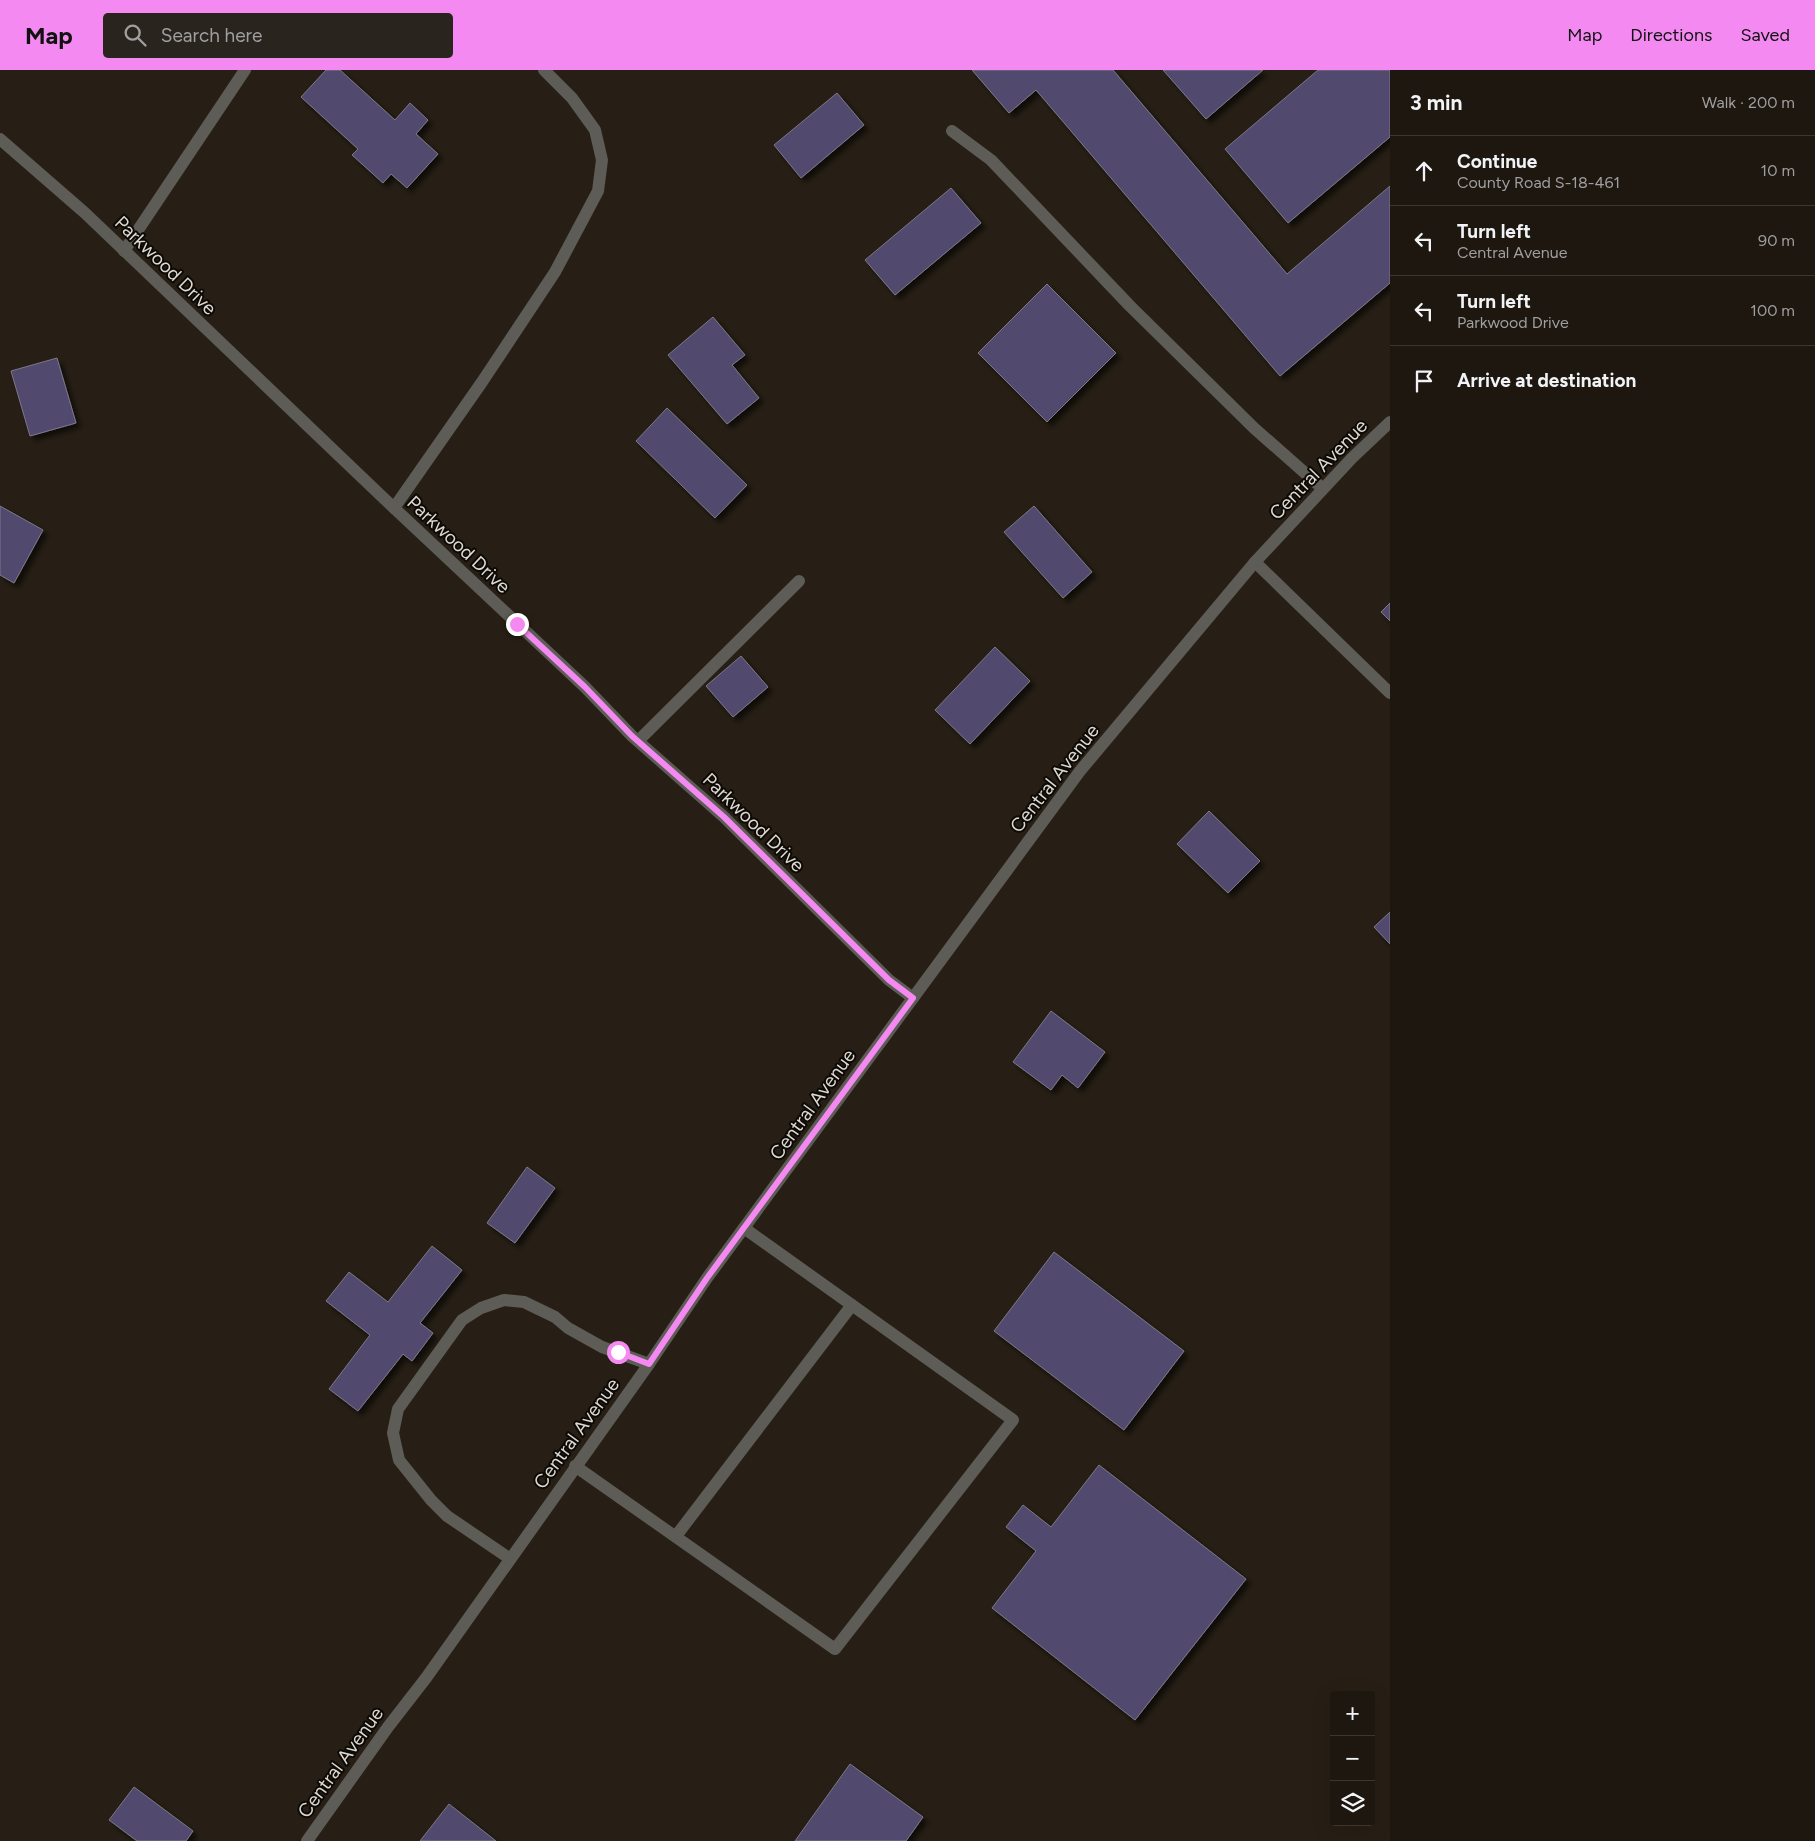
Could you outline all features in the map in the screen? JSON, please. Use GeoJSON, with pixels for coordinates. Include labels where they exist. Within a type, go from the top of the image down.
{"type":"FeatureCollection","features":[{"type":"Feature","properties":{"kind":"street"},"geometry":{"type":"LineString","coordinates":[[124,251],[245,70]]}},
{"type":"Feature","properties":{"kind":"street"},"geometry":{"type":"LineString","coordinates":[[394,508],[482,382],[554,272],[598,191],[602,160],[594,130],[572,98],[544,70]]}},
{"type":"Feature","properties":{"kind":"street"},"geometry":{"type":"LineString","coordinates":[[952,131],[991,160],[1137,312],[1254,428],[1322,488]]}},
{"type":"Feature","properties":{"kind":"street","name":"Parkwood Drive"},"geometry":{"type":"LineString","coordinates":[[0,139],[85,213],[394,508],[585,687],[638,741],[724,817],[889,980],[913,998]]}},
{"type":"Feature","properties":{"kind":"street","name":"Central Avenue"},"geometry":{"type":"LineString","coordinates":[[307,1841],[388,1727],[426,1678],[509,1558],[649,1364],[707,1278],[1080,771],[1255,562],[1322,488],[1390,422]]}},
{"type":"Feature","properties":{"kind":"street"},"geometry":{"type":"LineString","coordinates":[[1255,562],[1390,693]]}},
{"type":"Feature","properties":{"kind":"street"},"geometry":{"type":"LineString","coordinates":[[638,741],[799,581]]}},
{"type":"Feature","properties":{"kind":"street"},"geometry":{"type":"LineString","coordinates":[[576,1466],[835,1649],[1013,1420],[744,1228]]}},
{"type":"Feature","properties":{"kind":"street"},"geometry":{"type":"LineString","coordinates":[[509,1558],[447,1516],[431,1500],[399,1460],[393,1433],[398,1409],[462,1320],[481,1308],[504,1300],[524,1302],[555,1317],[568,1328],[602,1346],[649,1364]]}},
{"type":"Feature","properties":{"kind":"street"},"geometry":{"type":"LineString","coordinates":[[676,1536],[852,1305]]}},
{"type":"Feature","properties":{"kind":"building"},"geometry":{"type":"Polygon","coordinates":[[[326,70],[340,70],[395,120],[410,103],[428,120],[416,134],[438,154],[407,188],[391,174],[383,183],[352,155],[358,149],[301,97],[326,70]]]}},
{"type":"Feature","properties":{"kind":"building"},"geometry":{"type":"Polygon","coordinates":[[[972,70],[1113,70],[1287,274],[1390,186],[1390,283],[1280,376],[1036,90],[1009,113],[972,70]]]}},
{"type":"Feature","properties":{"kind":"building"},"geometry":{"type":"Polygon","coordinates":[[[1163,70],[1263,70],[1206,119],[1163,70]]]}},
{"type":"Feature","properties":{"kind":"building"},"geometry":{"type":"Polygon","coordinates":[[[1318,70],[1390,70],[1390,137],[1288,223],[1225,149],[1318,70]]]}},
{"type":"Feature","properties":{"kind":"building"},"geometry":{"type":"Polygon","coordinates":[[[837,93],[864,125],[801,178],[774,145],[837,93]]]}},
{"type":"Feature","properties":{"kind":"building"},"geometry":{"type":"Polygon","coordinates":[[[951,188],[981,223],[895,295],[865,260],[951,188]]]}},
{"type":"Feature","properties":{"kind":"building"},"geometry":{"type":"Polygon","coordinates":[[[1047,284],[1116,353],[1047,422],[978,353],[1047,284]]]}},
{"type":"Feature","properties":{"kind":"building"},"geometry":{"type":"Polygon","coordinates":[[[713,317],[745,355],[732,365],[759,398],[727,424],[668,355],[713,317]]]}},
{"type":"Feature","properties":{"kind":"building"},"geometry":{"type":"Polygon","coordinates":[[[57,358],[76,423],[30,436],[11,371],[57,358]]]}},
{"type":"Feature","properties":{"kind":"building"},"geometry":{"type":"Polygon","coordinates":[[[667,408],[747,485],[715,518],[636,441],[667,408]]]}},
{"type":"Feature","properties":{"kind":"building"},"geometry":{"type":"Polygon","coordinates":[[[0,506],[43,530],[14,583],[0,575],[0,506]]]}},
{"type":"Feature","properties":{"kind":"building"},"geometry":{"type":"Polygon","coordinates":[[[1034,506],[1092,572],[1063,598],[1004,532],[1034,506]]]}},
{"type":"Feature","properties":{"kind":"building"},"geometry":{"type":"Polygon","coordinates":[[[1390,603],[1390,621],[1381,612],[1390,603]]]}},
{"type":"Feature","properties":{"kind":"building"},"geometry":{"type":"Polygon","coordinates":[[[995,647],[1030,681],[970,744],[935,710],[995,647]]]}},
{"type":"Feature","properties":{"kind":"building"},"geometry":{"type":"Polygon","coordinates":[[[741,656],[768,687],[733,717],[706,686],[741,656]]]}},
{"type":"Feature","properties":{"kind":"building"},"geometry":{"type":"Polygon","coordinates":[[[1209,811],[1260,861],[1228,893],[1177,844],[1209,811]]]}},
{"type":"Feature","properties":{"kind":"building"},"geometry":{"type":"Polygon","coordinates":[[[1390,912],[1390,944],[1374,927],[1390,912]]]}},
{"type":"Feature","properties":{"kind":"building"},"geometry":{"type":"Polygon","coordinates":[[[1051,1011],[1105,1052],[1078,1088],[1062,1075],[1051,1090],[1013,1062],[1051,1011]]]}},
{"type":"Feature","properties":{"kind":"building"},"geometry":{"type":"Polygon","coordinates":[[[527,1167],[555,1188],[515,1243],[487,1223],[527,1167]]]}},
{"type":"Feature","properties":{"kind":"building"},"geometry":{"type":"Polygon","coordinates":[[[432,1246],[462,1270],[420,1323],[433,1333],[412,1361],[403,1354],[358,1411],[329,1389],[370,1335],[326,1301],[349,1272],[388,1302],[432,1246]]]}},
{"type":"Feature","properties":{"kind":"building"},"geometry":{"type":"Polygon","coordinates":[[[1054,1252],[1184,1351],[1124,1430],[994,1331],[1054,1252]]]}},
{"type":"Feature","properties":{"kind":"building"},"geometry":{"type":"Polygon","coordinates":[[[1099,1465],[1246,1579],[1135,1720],[992,1608],[1036,1551],[1006,1527],[1023,1505],[1051,1527],[1099,1465]]]}},
{"type":"Feature","properties":{"kind":"building"},"geometry":{"type":"Polygon","coordinates":[[[850,1764],[923,1817],[906,1841],[795,1841],[850,1764]]]}},
{"type":"Feature","properties":{"kind":"building"},"geometry":{"type":"Polygon","coordinates":[[[134,1787],[193,1831],[186,1841],[137,1841],[109,1820],[134,1787]]]}},
{"type":"Feature","properties":{"kind":"building"},"geometry":{"type":"Polygon","coordinates":[[[449,1804],[496,1841],[420,1841],[449,1804]]]}},
{"type":"Feature","properties":{"kind":"route"},"geometry":{"type":"LineString","coordinates":[[517,624],[585,687],[632,736],[724,817],[889,980],[913,998],[707,1278],[649,1364],[618,1352]]}}]}
